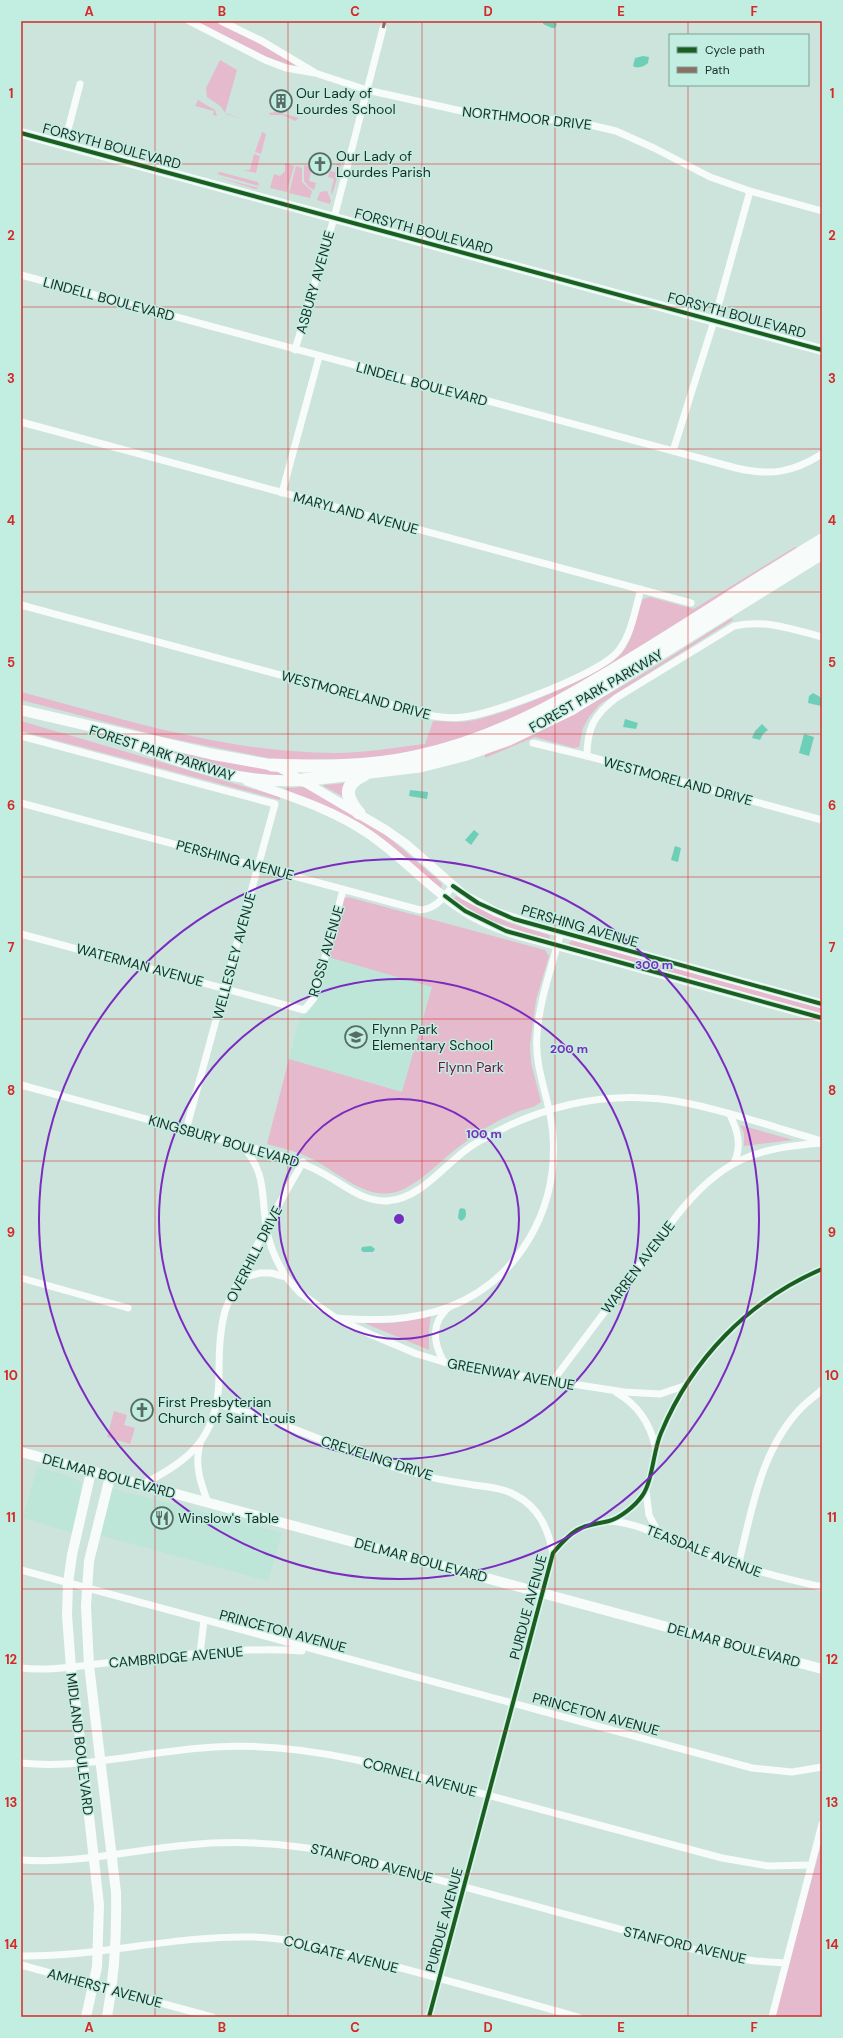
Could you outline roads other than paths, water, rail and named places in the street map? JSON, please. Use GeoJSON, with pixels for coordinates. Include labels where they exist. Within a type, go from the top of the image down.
{"type":"FeatureCollection","features":[{"type":"Feature","properties":{"kind":"highway","name":"FOREST PARK PARKWAY"},"geometry":{"type":"LineString","coordinates":[[272,765],[325,766],[386,762],[442,750],[497,732],[568,698],[822,540]]}},
{"type":"Feature","properties":{"kind":"highway","name":"FOREST PARK PARKWAY"},"geometry":{"type":"LineString","coordinates":[[303,780],[364,775],[444,761],[488,748],[534,728],[600,691],[822,553]]}},
{"type":"Feature","properties":{"kind":"highway"},"geometry":{"type":"LineString","coordinates":[[359,813],[349,800],[348,790],[353,781],[364,775]]}},
{"type":"Feature","properties":{"kind":"main road","name":"FORSYTH BOULEVARD"},"geometry":{"type":"LineString","coordinates":[[21,133],[822,350]]}},
{"type":"Feature","properties":{"kind":"main road","name":"FOREST PARK PARKWAY"},"geometry":{"type":"LineString","coordinates":[[21,710],[211,754],[272,765]]}},
{"type":"Feature","properties":{"kind":"main road","name":"FOREST PARK PARKWAY"},"geometry":{"type":"LineString","coordinates":[[70,722],[144,748],[235,777],[264,781],[303,780]]}},
{"type":"Feature","properties":{"kind":"main road","name":"DELMAR BOULEVARD"},"geometry":{"type":"LineString","coordinates":[[21,1452],[822,1668]]}},
{"type":"Feature","properties":{"kind":"main road","name":"MIDLAND BOULEVARD"},"geometry":{"type":"LineString","coordinates":[[86,2017],[94,1984],[98,1952],[99,1905],[71,1668],[67,1621],[68,1583],[72,1555],[91,1472]]}},
{"type":"Feature","properties":{"kind":"main road","name":"MIDLAND BOULEVARD"},"geometry":{"type":"LineString","coordinates":[[107,2017],[112,1990],[116,1950],[116,1892],[102,1760],[89,1665],[86,1631],[86,1588],[94,1537],[110,1477]]}},
{"type":"Feature","properties":{"kind":"street","name":"NORTHMOOR DRIVE"},"geometry":{"type":"LineString","coordinates":[[189,21],[265,60],[286,68],[315,73],[368,90],[466,112],[577,122],[616,131],[654,148],[710,177],[750,191],[822,211]]}},
{"type":"Feature","properties":{"kind":"street","name":"NORTHMOOR DRIVE"},"geometry":{"type":"LineString","coordinates":[[221,21],[262,41],[315,73]]}},
{"type":"Feature","properties":{"kind":"street","name":"ASBURY AVENUE"},"geometry":{"type":"LineString","coordinates":[[296,350],[334,218],[384,24]]}},
{"type":"Feature","properties":{"kind":"street"},"geometry":{"type":"LineString","coordinates":[[64,145],[80,84]]}},
{"type":"Feature","properties":{"kind":"street"},"geometry":{"type":"LineString","coordinates":[[673,451],[714,321],[750,191]]}},
{"type":"Feature","properties":{"kind":"street","name":"LINDELL BOULEVARD"},"geometry":{"type":"LineString","coordinates":[[21,275],[319,357],[756,473],[772,473],[794,469],[822,454]]}},
{"type":"Feature","properties":{"kind":"street"},"geometry":{"type":"LineString","coordinates":[[282,493],[319,357]]}},
{"type":"Feature","properties":{"kind":"street","name":"MARYLAND AVENUE"},"geometry":{"type":"LineString","coordinates":[[21,422],[691,603]]}},
{"type":"Feature","properties":{"kind":"street","name":"WESTMORELAND DRIVE"},"geometry":{"type":"LineString","coordinates":[[21,605],[428,715],[445,718],[457,718],[472,716],[530,697],[560,685],[608,660],[619,650],[628,635],[641,589]]}},
{"type":"Feature","properties":{"kind":"street"},"geometry":{"type":"LineString","coordinates":[[586,756],[589,729],[603,708],[616,698],[734,626],[746,623],[773,624],[822,637]]}},
{"type":"Feature","properties":{"kind":"street","name":"WELLESLEY AVENUE"},"geometry":{"type":"LineString","coordinates":[[21,736],[274,802],[275,805],[186,1130]]}},
{"type":"Feature","properties":{"kind":"street","name":"WESTMORELAND DRIVE"},"geometry":{"type":"LineString","coordinates":[[533,744],[586,756],[822,820]]}},
{"type":"Feature","properties":{"kind":"street","name":"PERSHING AVENUE"},"geometry":{"type":"LineString","coordinates":[[272,765],[303,780],[359,813],[406,844],[453,886],[478,903],[496,912],[514,919],[822,1004]]}},
{"type":"Feature","properties":{"kind":"street","name":"PERSHING AVENUE"},"geometry":{"type":"LineString","coordinates":[[235,777],[313,804],[346,820],[398,856],[465,911],[490,925],[557,946],[822,1018]]}},
{"type":"Feature","properties":{"kind":"street","name":"PERSHING AVENUE"},"geometry":{"type":"LineString","coordinates":[[21,803],[420,910],[433,908],[453,886]]}},
{"type":"Feature","properties":{"kind":"street","name":"ROSSI AVENUE"},"geometry":{"type":"LineString","coordinates":[[304,1010],[314,998],[344,890]]}},
{"type":"Feature","properties":{"kind":"street"},"geometry":{"type":"LineString","coordinates":[[336,1318],[378,1320],[406,1318],[448,1308],[478,1292],[503,1272],[519,1256],[540,1221],[551,1179],[553,1136],[550,1110],[536,1061],[537,1034],[541,1006],[561,932]]}},
{"type":"Feature","properties":{"kind":"street","name":"WATERMAN AVENUE"},"geometry":{"type":"LineString","coordinates":[[21,934],[304,1010]]}},
{"type":"Feature","properties":{"kind":"street","name":"KINGSBURY BOULEVARD"},"geometry":{"type":"LineString","coordinates":[[21,1085],[302,1162],[362,1196],[376,1200],[395,1200],[412,1194],[471,1146],[525,1117],[606,1098],[663,1100],[730,1115],[822,1142]]}},
{"type":"Feature","properties":{"kind":"street"},"geometry":{"type":"LineString","coordinates":[[730,1115],[738,1137],[738,1152],[734,1163]]}},
{"type":"Feature","properties":{"kind":"street","name":"WARREN AVENUE"},"geometry":{"type":"LineString","coordinates":[[552,1382],[695,1194],[712,1178],[734,1163],[767,1150],[822,1142]]}},
{"type":"Feature","properties":{"kind":"street","name":"GREENWAY AVENUE"},"geometry":{"type":"LineString","coordinates":[[242,1145],[254,1162],[263,1184],[266,1226],[276,1260],[286,1277],[300,1293],[336,1318],[372,1335],[444,1362],[494,1373],[613,1391],[660,1394],[684,1386]]}},
{"type":"Feature","properties":{"kind":"street","name":"OVERHILL DRIVE"},"geometry":{"type":"LineString","coordinates":[[208,1503],[198,1471],[198,1451],[201,1442],[213,1420],[217,1404],[219,1348],[222,1326],[231,1297],[266,1226],[302,1162]]}},
{"type":"Feature","properties":{"kind":"street","name":"PURDUE AVENUE"},"geometry":{"type":"LineString","coordinates":[[429,2017],[544,1593],[553,1553],[576,1531],[592,1524],[609,1521],[633,1506],[641,1498],[646,1489],[655,1446],[684,1386],[723,1336],[745,1316],[792,1283],[822,1269]]}},
{"type":"Feature","properties":{"kind":"street"},"geometry":{"type":"LineString","coordinates":[[241,1278],[260,1273],[271,1273],[286,1277]]}},
{"type":"Feature","properties":{"kind":"street"},"geometry":{"type":"LineString","coordinates":[[21,1278],[128,1308]]}},
{"type":"Feature","properties":{"kind":"street"},"geometry":{"type":"LineString","coordinates":[[444,1362],[436,1346],[435,1332],[438,1319],[448,1308]]}},
{"type":"Feature","properties":{"kind":"street"},"geometry":{"type":"LineString","coordinates":[[738,1566],[758,1484],[771,1450],[801,1408],[822,1390]]}},
{"type":"Feature","properties":{"kind":"street","name":"GREENWAY AVENUE"},"geometry":{"type":"LineString","coordinates":[[613,1391],[622,1396],[641,1412],[648,1425],[655,1446]]}},
{"type":"Feature","properties":{"kind":"street","name":"CREVELING DRIVE"},"geometry":{"type":"LineString","coordinates":[[217,1404],[273,1420],[343,1450],[408,1471],[445,1480],[504,1490],[516,1495],[528,1503],[539,1514],[550,1537],[553,1553]]}},
{"type":"Feature","properties":{"kind":"street","name":"OVERHILL DRIVE"},"geometry":{"type":"LineString","coordinates":[[141,1485],[180,1462],[201,1442]]}},
{"type":"Feature","properties":{"kind":"street","name":"PURDUE AVENUE"},"geometry":{"type":"LineString","coordinates":[[646,1489],[649,1515],[660,1536]]}},
{"type":"Feature","properties":{"kind":"street","name":"TEASDALE AVENUE"},"geometry":{"type":"LineString","coordinates":[[609,1521],[628,1523],[738,1566],[768,1575],[822,1587]]}},
{"type":"Feature","properties":{"kind":"street","name":"PRINCETON AVENUE"},"geometry":{"type":"LineString","coordinates":[[21,1570],[752,1768],[792,1772],[822,1767]]}},
{"type":"Feature","properties":{"kind":"street"},"geometry":{"type":"LineString","coordinates":[[200,1654],[204,1620]]}},
{"type":"Feature","properties":{"kind":"street","name":"CAMBRIDGE AVENUE"},"geometry":{"type":"LineString","coordinates":[[21,1668],[71,1668],[200,1654],[270,1649],[307,1651],[331,1655]]}},
{"type":"Feature","properties":{"kind":"street","name":"CORNELL AVENUE"},"geometry":{"type":"LineString","coordinates":[[21,1763],[50,1764],[83,1762],[215,1746],[296,1749],[357,1760],[722,1858],[768,1866],[811,1865]]}},
{"type":"Feature","properties":{"kind":"street"},"geometry":{"type":"LineString","coordinates":[[772,2017],[822,1824]]}},
{"type":"Feature","properties":{"kind":"street","name":"STANFORD AVENUE"},"geometry":{"type":"LineString","coordinates":[[21,1860],[55,1860],[113,1856],[187,1845],[213,1843],[284,1844],[351,1856],[711,1954],[755,1962],[785,1964]]}},
{"type":"Feature","properties":{"kind":"street","name":"COLGATE AVENUE"},"geometry":{"type":"LineString","coordinates":[[98,1952],[202,1939],[229,1937],[274,1938],[312,1945],[439,1978],[578,2017]]}},
{"type":"Feature","properties":{"kind":"street","name":"AMHERST AVENUE"},"geometry":{"type":"LineString","coordinates":[[21,1956],[71,1955],[98,1952]]}},
{"type":"Feature","properties":{"kind":"street","name":"AMHERST AVENUE"},"geometry":{"type":"LineString","coordinates":[[21,1965],[212,2017]]}},
{"type":"Feature","properties":{"kind":"place","name":"Our Lady of Lourdes School"},"geometry":{"type":"Point","coordinates":[281,101]}},
{"type":"Feature","properties":{"kind":"place","name":"Our Lady of Lourdes Parish"},"geometry":{"type":"Point","coordinates":[320,164]}},
{"type":"Feature","properties":{"kind":"place","name":"Flynn Park Elementary School"},"geometry":{"type":"Point","coordinates":[356,1037]}},
{"type":"Feature","properties":{"kind":"place","name":"First Presbyterian Church of Saint Louis"},"geometry":{"type":"Point","coordinates":[142,1410]}},
{"type":"Feature","properties":{"kind":"place","name":"Winslow's Table"},"geometry":{"type":"Point","coordinates":[162,1518]}},
{"type":"Feature","properties":{"kind":"park label","name":"Flynn Park"},"geometry":{"type":"Point","coordinates":[471,1067]}}]}
